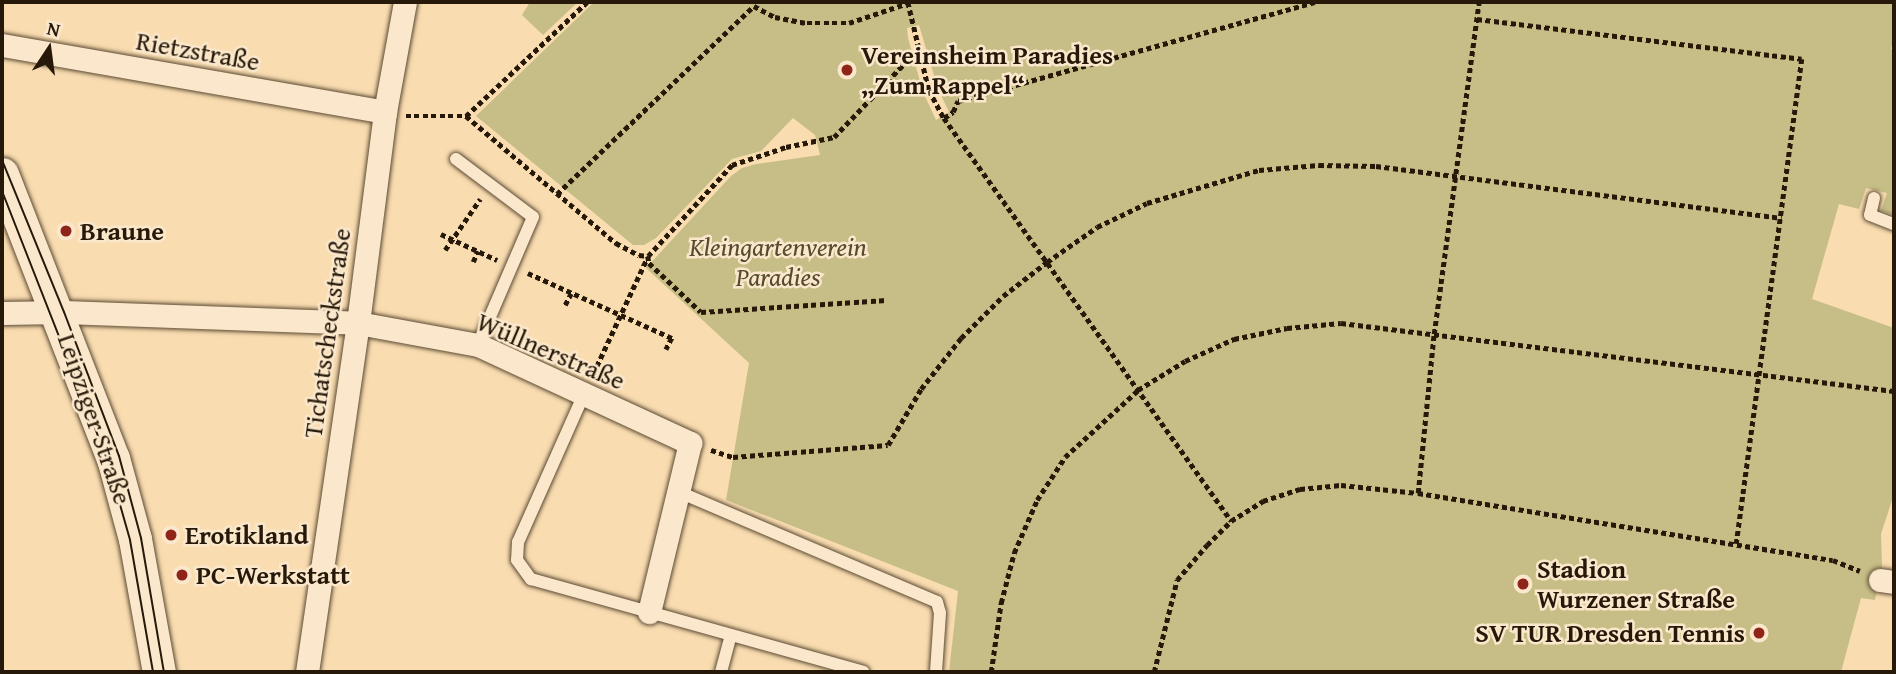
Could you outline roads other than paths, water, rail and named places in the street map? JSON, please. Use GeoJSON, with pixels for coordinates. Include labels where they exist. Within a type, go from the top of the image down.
{"type":"FeatureCollection","features":[{"type":"Feature","properties":{"kind":"main road","name":"Leipziger Straße"},"geometry":{"type":"LineString","coordinates":[[2,174],[113,458],[135,539],[159,672]]}},
{"type":"Feature","properties":{"kind":"street","name":"Tichatscheckstraße"},"geometry":{"type":"LineString","coordinates":[[307,672],[358,323],[385,112],[405,2]]}},
{"type":"Feature","properties":{"kind":"street","name":"Rietzstraße"},"geometry":{"type":"LineString","coordinates":[[2,45],[385,112]]}},
{"type":"Feature","properties":{"kind":"street","name":"Wüllnerstraße"},"geometry":{"type":"LineString","coordinates":[[2,313],[58,312],[358,323],[478,345],[690,443],[679,492]]}},
{"type":"Feature","properties":{"kind":"street"},"geometry":{"type":"LineString","coordinates":[[649,612],[679,492]]}},
{"type":"Feature","properties":{"kind":"lane"},"geometry":{"type":"LineString","coordinates":[[456,159],[533,217],[478,345]]}},
{"type":"Feature","properties":{"kind":"lane"},"geometry":{"type":"LineString","coordinates":[[1874,198],[1870,215],[1894,224]]}},
{"type":"Feature","properties":{"kind":"lane"},"geometry":{"type":"LineString","coordinates":[[584,394],[518,542],[517,560],[531,579],[863,672]]}},
{"type":"Feature","properties":{"kind":"lane"},"geometry":{"type":"LineString","coordinates":[[679,492],[937,602],[940,613],[936,672]]}},
{"type":"Feature","properties":{"kind":"lane"},"geometry":{"type":"LineString","coordinates":[[721,672],[731,635]]}},
{"type":"Feature","properties":{"kind":"tram line"},"geometry":{"type":"LineString","coordinates":[[2,160],[119,456],[141,538],[164,672]]}},
{"type":"Feature","properties":{"kind":"tram line"},"geometry":{"type":"LineString","coordinates":[[2,191],[107,459],[130,540],[153,672]]}},
{"type":"Feature","properties":{"kind":"place","name":"Vereinsheim Paradies „Zum Rappel“"},"geometry":{"type":"Point","coordinates":[847,70]}},
{"type":"Feature","properties":{"kind":"place","name":"Braune"},"geometry":{"type":"Point","coordinates":[66,231]}},
{"type":"Feature","properties":{"kind":"place","name":"Erotikland"},"geometry":{"type":"Point","coordinates":[171,535]}},
{"type":"Feature","properties":{"kind":"place","name":"PC-Werkstatt"},"geometry":{"type":"Point","coordinates":[182,575]}},
{"type":"Feature","properties":{"kind":"place","name":"Stadion Wurzener Straße"},"geometry":{"type":"Point","coordinates":[1523,584]}},
{"type":"Feature","properties":{"kind":"place","name":"SV TUR Dresden Tennis"},"geometry":{"type":"Point","coordinates":[1759,633]}},
{"type":"Feature","properties":{"kind":"park label","name":"Kleingartenverein Paradies"},"geometry":{"type":"Point","coordinates":[778,262]}}]}
